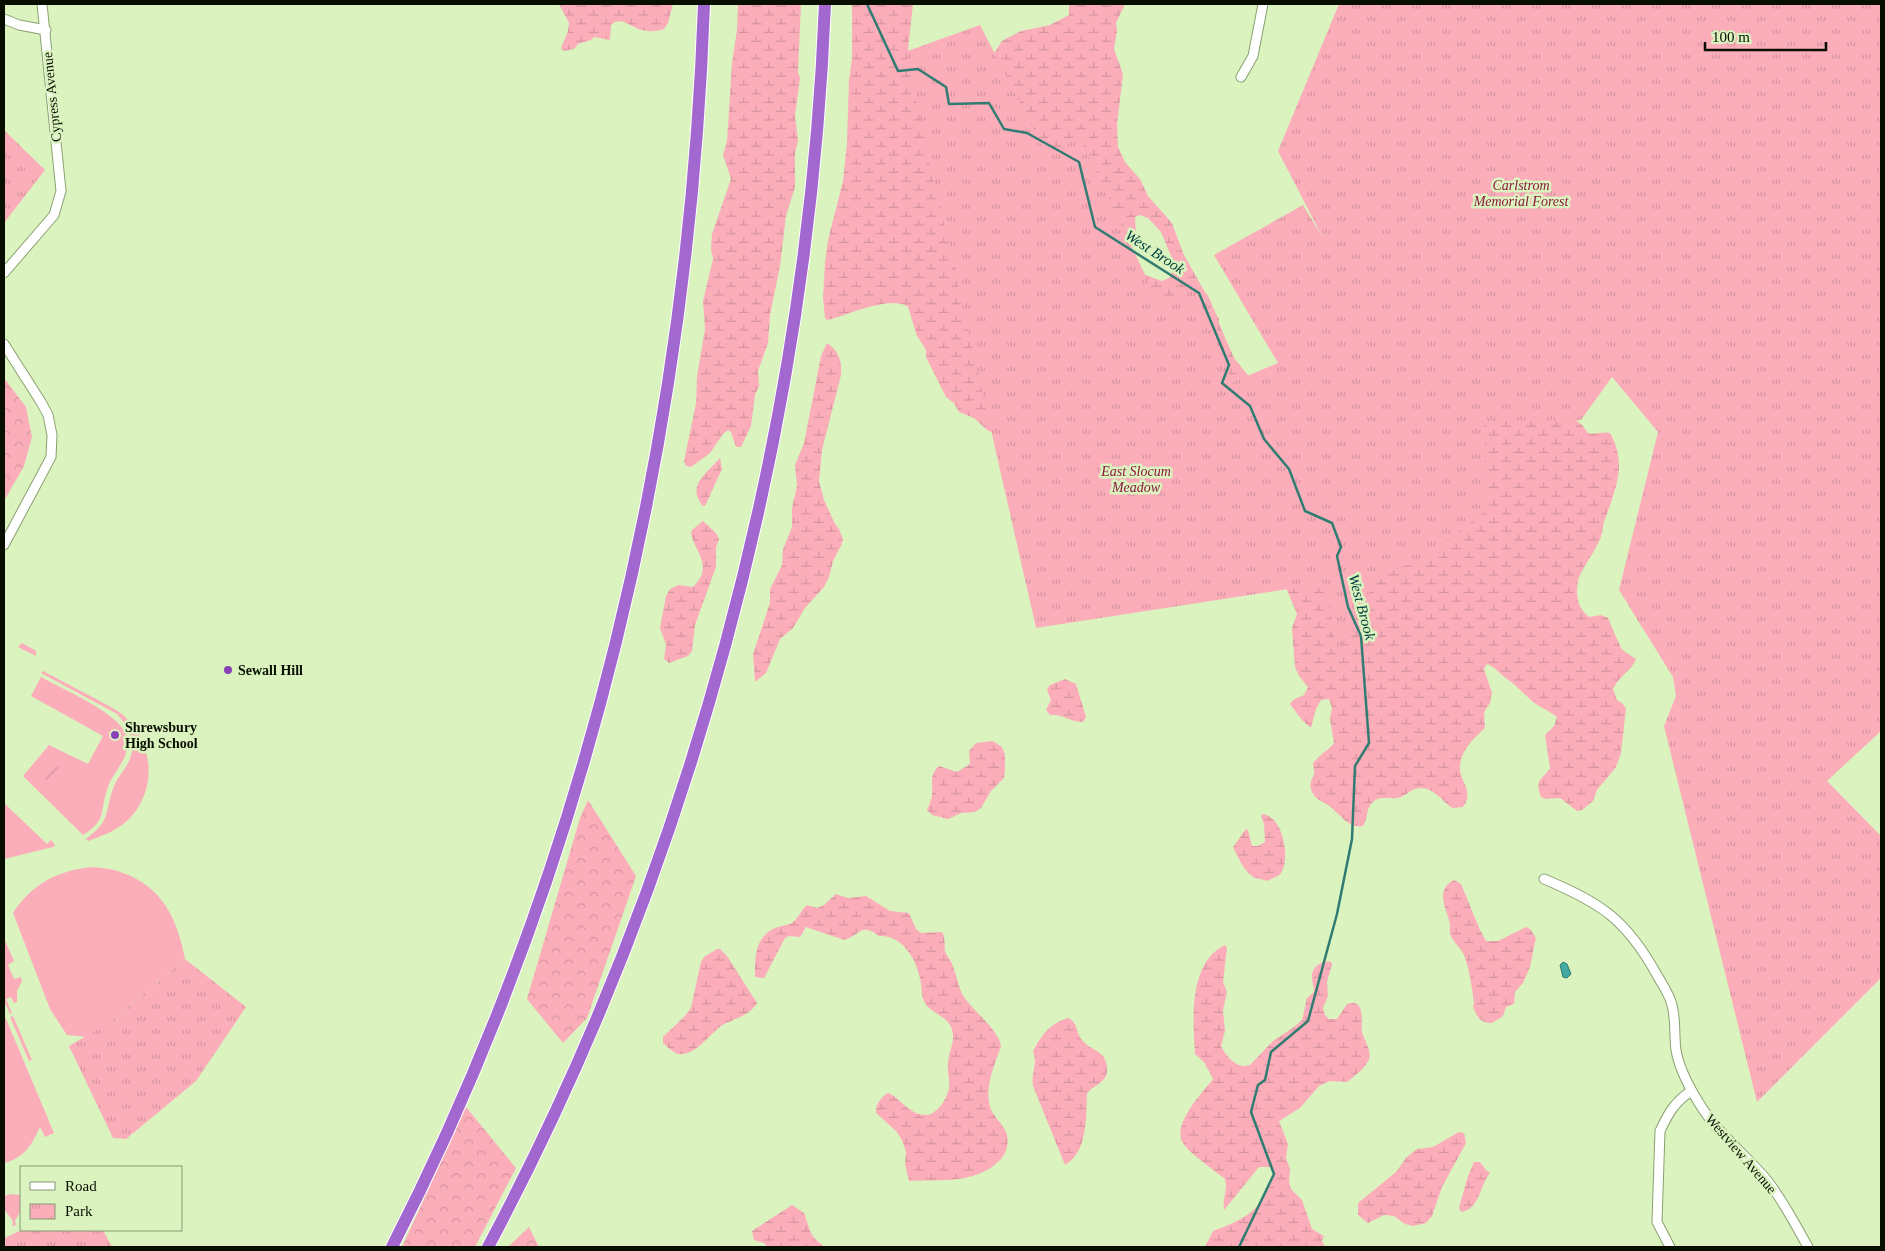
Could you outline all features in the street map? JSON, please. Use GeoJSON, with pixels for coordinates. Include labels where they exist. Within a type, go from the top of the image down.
{"type":"FeatureCollection","features":[{"type":"Feature","properties":{"kind":"highway"},"geometry":{"type":"LineString","coordinates":[[392,1247],[459,1103],[515,968],[581,771],[620,628],[654,469],[677,325],[693,190],[704,4]]}},
{"type":"Feature","properties":{"kind":"highway"},"geometry":{"type":"LineString","coordinates":[[488,1247],[533,1157],[594,1024],[639,912],[701,728],[729,632],[782,394],[797,303],[809,217],[826,4]]}},
{"type":"Feature","properties":{"kind":"street","name":"Cypress Avenue"},"geometry":{"type":"LineString","coordinates":[[4,273],[54,215],[61,191],[42,4]]}},
{"type":"Feature","properties":{"kind":"street"},"geometry":{"type":"LineString","coordinates":[[1241,76],[1253,56],[1263,4]]}},
{"type":"Feature","properties":{"kind":"street"},"geometry":{"type":"LineString","coordinates":[[4,19],[19,26],[46,30]]}},
{"type":"Feature","properties":{"kind":"street"},"geometry":{"type":"LineString","coordinates":[[4,344],[48,415],[52,435],[51,458],[4,545]]}},
{"type":"Feature","properties":{"kind":"street","name":"Westview Avenue"},"geometry":{"type":"LineString","coordinates":[[1544,879],[1575,892],[1604,908],[1638,944],[1672,1004],[1676,1051],[1691,1090],[1706,1116],[1756,1168],[1776,1192],[1808,1247]]}},
{"type":"Feature","properties":{"kind":"street"},"geometry":{"type":"LineString","coordinates":[[1670,1247],[1657,1222],[1660,1131],[1678,1100],[1691,1090]]}},
{"type":"Feature","properties":{"kind":"green space"},"geometry":{"type":"Polygon","coordinates":[[[559,4],[673,4],[668,23],[664,29],[646,31],[620,21],[611,25],[610,40],[594,37],[591,40],[578,44],[574,49],[563,51],[561,48],[569,23],[559,4]]]}},
{"type":"Feature","properties":{"kind":"green space"},"geometry":{"type":"Polygon","coordinates":[[[738,4],[801,4],[798,72],[800,78],[795,116],[798,141],[795,153],[795,187],[786,216],[780,266],[770,315],[768,343],[758,371],[759,386],[755,395],[751,426],[741,447],[736,447],[731,432],[728,430],[710,453],[691,467],[686,466],[684,461],[696,404],[697,376],[705,329],[703,301],[713,259],[711,249],[712,234],[731,179],[723,155],[727,141],[738,4]]]}},
{"type":"Feature","properties":{"kind":"green space","name":"East Slocum Meadow"},"geometry":{"type":"Polygon","coordinates":[[[852,4],[913,4],[908,50],[923,62],[985,67],[1002,41],[1021,31],[1050,25],[1069,15],[1069,4],[1125,4],[1116,23],[1117,31],[1114,49],[1123,74],[1117,125],[1118,147],[1125,162],[1140,179],[1148,196],[1172,223],[1183,253],[1208,298],[1234,358],[1268,400],[1631,350],[1571,416],[1588,433],[1610,433],[1618,456],[1619,467],[1618,478],[1602,533],[1579,577],[1577,588],[1579,604],[1589,617],[1601,615],[1608,618],[1621,648],[1636,659],[1613,689],[1617,700],[1626,709],[1621,753],[1616,767],[1597,790],[1593,801],[1582,810],[1577,811],[1560,798],[1546,799],[1541,797],[1538,786],[1540,780],[1550,768],[1545,735],[1554,726],[1557,717],[1533,702],[1504,676],[1487,664],[1484,669],[1492,693],[1490,703],[1484,712],[1485,728],[1468,745],[1462,756],[1460,772],[1467,791],[1463,807],[1452,808],[1431,791],[1421,788],[1400,797],[1377,799],[1369,806],[1363,826],[1350,823],[1312,793],[1313,763],[1334,743],[1330,719],[1332,708],[1329,699],[1321,700],[1316,709],[1311,728],[1302,720],[1290,704],[1293,700],[1304,695],[1308,687],[1299,676],[1295,667],[1292,628],[1297,614],[1284,583],[1016,443],[987,430],[974,418],[959,412],[954,403],[946,397],[926,357],[926,350],[917,336],[908,307],[901,304],[882,304],[832,319],[827,320],[825,318],[823,298],[825,262],[828,240],[843,181],[847,143],[849,79],[852,59],[852,4]],[[1140,215],[1135,217],[1136,233],[1127,250],[1140,273],[1162,281],[1171,277],[1174,263],[1161,232],[1148,218],[1140,215]]]}},
{"type":"Feature","properties":{"kind":"green space"},"geometry":{"type":"Polygon","coordinates":[[[1339,4],[1881,4],[1881,731],[1827,781],[1881,836],[1881,978],[1757,1102],[1664,726],[1676,696],[1673,677],[1619,590],[1658,432],[1612,377],[1581,420],[1484,421],[1486,511],[1447,540],[1433,554],[1387,573],[1375,584],[1339,650],[1333,633],[1331,612],[1321,584],[1036,628],[905,52],[980,25],[1047,155],[1080,138],[1158,302],[1202,288],[1205,291],[1219,319],[1216,333],[1229,359],[1228,384],[1278,363],[1214,255],[1303,205],[1323,238],[1278,151],[1339,4]]]}},
{"type":"Feature","properties":{"kind":"green space"},"geometry":{"type":"Polygon","coordinates":[[[4,130],[45,170],[4,223],[4,130]]]}},
{"type":"Feature","properties":{"kind":"green space"},"geometry":{"type":"Polygon","coordinates":[[[827,343],[839,357],[841,375],[822,450],[819,481],[824,500],[843,539],[824,587],[805,608],[793,628],[780,639],[766,673],[755,682],[753,654],[770,603],[770,589],[782,565],[783,549],[792,527],[792,508],[797,486],[795,465],[804,443],[821,356],[827,343]]]}},
{"type":"Feature","properties":{"kind":"green space"},"geometry":{"type":"Polygon","coordinates":[[[4,378],[26,407],[32,437],[24,466],[4,501],[4,378]]]}},
{"type":"Feature","properties":{"kind":"green space"},"geometry":{"type":"Polygon","coordinates":[[[720,458],[722,469],[705,506],[703,506],[698,499],[697,486],[704,475],[720,458]]]}},
{"type":"Feature","properties":{"kind":"green space"},"geometry":{"type":"Polygon","coordinates":[[[703,521],[716,533],[719,539],[716,547],[716,567],[695,625],[692,651],[688,656],[669,663],[664,659],[666,645],[660,628],[666,596],[670,589],[678,585],[693,587],[699,580],[702,573],[702,560],[691,534],[692,530],[703,521]]]}},
{"type":"Feature","properties":{"kind":"green space"},"geometry":{"type":"Polygon","coordinates":[[[22,643],[36,651],[36,656],[18,647],[22,643]]]}},
{"type":"Feature","properties":{"kind":"green space"},"geometry":{"type":"Polygon","coordinates":[[[43,671],[123,715],[141,738],[146,751],[148,778],[140,805],[131,817],[117,829],[88,841],[86,839],[104,821],[114,786],[131,756],[131,737],[117,714],[41,673],[43,671]]]}},
{"type":"Feature","properties":{"kind":"green space"},"geometry":{"type":"Polygon","coordinates":[[[41,677],[101,709],[121,726],[127,736],[126,754],[108,787],[100,820],[91,830],[83,835],[23,776],[49,745],[88,764],[103,736],[31,696],[41,677]]]}},
{"type":"Feature","properties":{"kind":"green space"},"geometry":{"type":"Polygon","coordinates":[[[1065,679],[1076,684],[1086,717],[1083,722],[1050,715],[1046,710],[1051,700],[1047,690],[1050,685],[1065,679]]]}},
{"type":"Feature","properties":{"kind":"green space"},"geometry":{"type":"Polygon","coordinates":[[[993,741],[1002,747],[1005,755],[1004,778],[991,791],[981,808],[975,812],[961,813],[948,819],[932,815],[927,810],[932,798],[932,779],[936,769],[939,766],[957,772],[970,764],[969,751],[976,743],[993,741]]]}},
{"type":"Feature","properties":{"kind":"green space"},"geometry":{"type":"Polygon","coordinates":[[[52,762],[60,768],[49,782],[40,776],[52,762]]]}},
{"type":"Feature","properties":{"kind":"green space"},"geometry":{"type":"Polygon","coordinates":[[[588,800],[636,876],[587,1018],[563,1043],[527,999],[580,818],[588,800]]]}},
{"type":"Feature","properties":{"kind":"green space"},"geometry":{"type":"Polygon","coordinates":[[[4,803],[47,844],[51,840],[55,845],[4,859],[4,803]]]}},
{"type":"Feature","properties":{"kind":"green space"},"geometry":{"type":"Polygon","coordinates":[[[1263,814],[1275,821],[1279,827],[1285,852],[1284,867],[1281,873],[1267,881],[1255,878],[1248,872],[1233,847],[1246,829],[1248,830],[1252,846],[1258,846],[1265,842],[1264,824],[1261,816],[1263,814]]]}},
{"type":"Feature","properties":{"kind":"green space"},"geometry":{"type":"Polygon","coordinates":[[[93,867],[116,871],[137,879],[158,896],[173,919],[185,959],[112,1021],[88,1037],[67,1035],[50,1009],[13,913],[37,886],[47,880],[68,871],[93,867]]]}},
{"type":"Feature","properties":{"kind":"green space"},"geometry":{"type":"Polygon","coordinates":[[[1454,880],[1461,884],[1486,941],[1498,941],[1526,927],[1530,929],[1536,938],[1530,967],[1523,983],[1515,992],[1514,1004],[1506,1007],[1503,1016],[1492,1023],[1482,1020],[1476,1013],[1473,1006],[1467,963],[1462,951],[1450,934],[1450,924],[1443,894],[1448,884],[1454,880]]]}},
{"type":"Feature","properties":{"kind":"green space"},"geometry":{"type":"Polygon","coordinates":[[[836,894],[848,898],[866,896],[890,911],[909,913],[916,929],[921,933],[942,932],[945,951],[964,997],[996,1034],[1001,1046],[992,1074],[988,1095],[990,1107],[1003,1127],[1008,1142],[1004,1155],[1000,1160],[980,1174],[957,1179],[909,1181],[905,1164],[906,1152],[902,1140],[897,1132],[876,1113],[876,1107],[879,1102],[888,1093],[916,1113],[921,1115],[931,1114],[942,1104],[949,1087],[948,1059],[953,1041],[953,1032],[949,1023],[926,1005],[917,967],[913,958],[902,944],[868,930],[861,931],[844,940],[806,927],[800,937],[789,936],[785,938],[764,978],[755,977],[757,950],[762,938],[775,928],[792,923],[807,905],[817,908],[824,905],[836,894]]]}},
{"type":"Feature","properties":{"kind":"green space"},"geometry":{"type":"Polygon","coordinates":[[[4,938],[14,961],[8,965],[14,979],[21,977],[22,981],[17,991],[17,1002],[14,1003],[11,997],[6,999],[12,1013],[10,1014],[4,1001],[4,938]]]}},
{"type":"Feature","properties":{"kind":"green space"},"geometry":{"type":"Polygon","coordinates":[[[1225,945],[1227,948],[1223,982],[1227,992],[1223,1010],[1225,1031],[1221,1046],[1229,1058],[1236,1064],[1241,1066],[1250,1065],[1273,1041],[1302,1020],[1307,998],[1314,992],[1313,972],[1316,966],[1322,963],[1331,962],[1332,964],[1327,982],[1328,996],[1323,1008],[1325,1015],[1329,1019],[1337,1019],[1347,1004],[1351,1003],[1357,1004],[1361,1011],[1362,1032],[1370,1056],[1365,1066],[1347,1082],[1330,1081],[1319,1086],[1300,1108],[1279,1121],[1288,1144],[1286,1158],[1290,1169],[1289,1182],[1291,1189],[1302,1200],[1312,1229],[1324,1236],[1322,1241],[1325,1247],[1205,1247],[1213,1231],[1235,1222],[1257,1206],[1274,1176],[1270,1167],[1259,1167],[1224,1210],[1225,1179],[1191,1152],[1180,1136],[1181,1127],[1190,1109],[1213,1079],[1204,1062],[1195,1054],[1195,994],[1204,965],[1213,953],[1225,945]]]}},
{"type":"Feature","properties":{"kind":"green space"},"geometry":{"type":"Polygon","coordinates":[[[720,949],[727,956],[757,1003],[750,1011],[721,1026],[691,1052],[677,1054],[663,1043],[663,1037],[691,1008],[701,962],[704,957],[720,949]]]}},
{"type":"Feature","properties":{"kind":"green space"},"geometry":{"type":"Polygon","coordinates":[[[185,959],[246,1007],[196,1081],[126,1139],[113,1138],[69,1046],[112,1021],[185,959]]]}},
{"type":"Feature","properties":{"kind":"green space"},"geometry":{"type":"Polygon","coordinates":[[[4,1014],[54,1133],[45,1137],[40,1127],[34,1140],[22,1154],[4,1163],[4,1014]]]}},
{"type":"Feature","properties":{"kind":"green space"},"geometry":{"type":"Polygon","coordinates":[[[13,1016],[32,1060],[29,1061],[10,1017],[13,1016]]]}},
{"type":"Feature","properties":{"kind":"green space"},"geometry":{"type":"Polygon","coordinates":[[[1068,1018],[1074,1022],[1082,1040],[1104,1057],[1107,1074],[1087,1094],[1086,1123],[1082,1143],[1073,1159],[1065,1165],[1033,1086],[1035,1060],[1033,1051],[1051,1027],[1061,1020],[1068,1018]]]}},
{"type":"Feature","properties":{"kind":"green space"},"geometry":{"type":"Polygon","coordinates":[[[466,1107],[516,1168],[475,1247],[402,1247],[466,1107]]]}},
{"type":"Feature","properties":{"kind":"green space"},"geometry":{"type":"Polygon","coordinates":[[[1459,1132],[1464,1133],[1466,1143],[1442,1187],[1432,1216],[1426,1223],[1413,1226],[1405,1224],[1394,1216],[1384,1215],[1368,1223],[1358,1215],[1358,1203],[1396,1172],[1406,1158],[1417,1149],[1433,1147],[1459,1132]]]}},
{"type":"Feature","properties":{"kind":"green space"},"geometry":{"type":"Polygon","coordinates":[[[1474,1162],[1480,1162],[1490,1173],[1473,1206],[1462,1212],[1459,1209],[1460,1204],[1474,1162]]]}},
{"type":"Feature","properties":{"kind":"green space"},"geometry":{"type":"Polygon","coordinates":[[[11,1194],[20,1195],[20,1212],[15,1221],[16,1225],[12,1226],[13,1221],[4,1209],[4,1196],[11,1194]]]}},
{"type":"Feature","properties":{"kind":"green space"},"geometry":{"type":"Polygon","coordinates":[[[792,1205],[804,1213],[813,1236],[825,1247],[767,1247],[764,1243],[754,1240],[752,1231],[792,1205]]]}},
{"type":"Feature","properties":{"kind":"green space"},"geometry":{"type":"Polygon","coordinates":[[[529,1227],[539,1247],[508,1247],[529,1227]]]}},
{"type":"Feature","properties":{"kind":"green space"},"geometry":{"type":"Polygon","coordinates":[[[20,1231],[104,1231],[112,1247],[4,1247],[4,1238],[20,1231]]]}},
{"type":"Feature","properties":{"kind":"water"},"geometry":{"type":"Polygon","coordinates":[[[1563,962],[1567,964],[1571,974],[1567,978],[1563,977],[1560,965],[1563,962]]]}},
{"type":"Feature","properties":{"kind":"waterway","name":"West Brook"},"geometry":{"type":"LineString","coordinates":[[867,4],[898,71],[918,69],[946,87],[949,104],[989,103],[1004,129],[1027,133],[1079,162],[1095,227],[1199,293],[1229,365],[1222,383],[1250,406],[1264,439],[1289,469],[1305,511],[1332,523],[1341,547],[1337,556],[1348,607],[1361,636],[1369,743],[1355,766],[1352,839],[1337,914],[1308,1021],[1271,1052],[1265,1080],[1258,1085],[1251,1112],[1274,1174],[1239,1247]]}},
{"type":"Feature","properties":{"kind":"place","name":"Sewall Hill"},"geometry":{"type":"Point","coordinates":[228,670]}},
{"type":"Feature","properties":{"kind":"place","name":"Shrewsbury High School"},"geometry":{"type":"Point","coordinates":[115,735]}},
{"type":"Feature","properties":{"kind":"park label","name":"Carlstrom Memorial Forest"},"geometry":{"type":"Point","coordinates":[1521,194]}}]}
